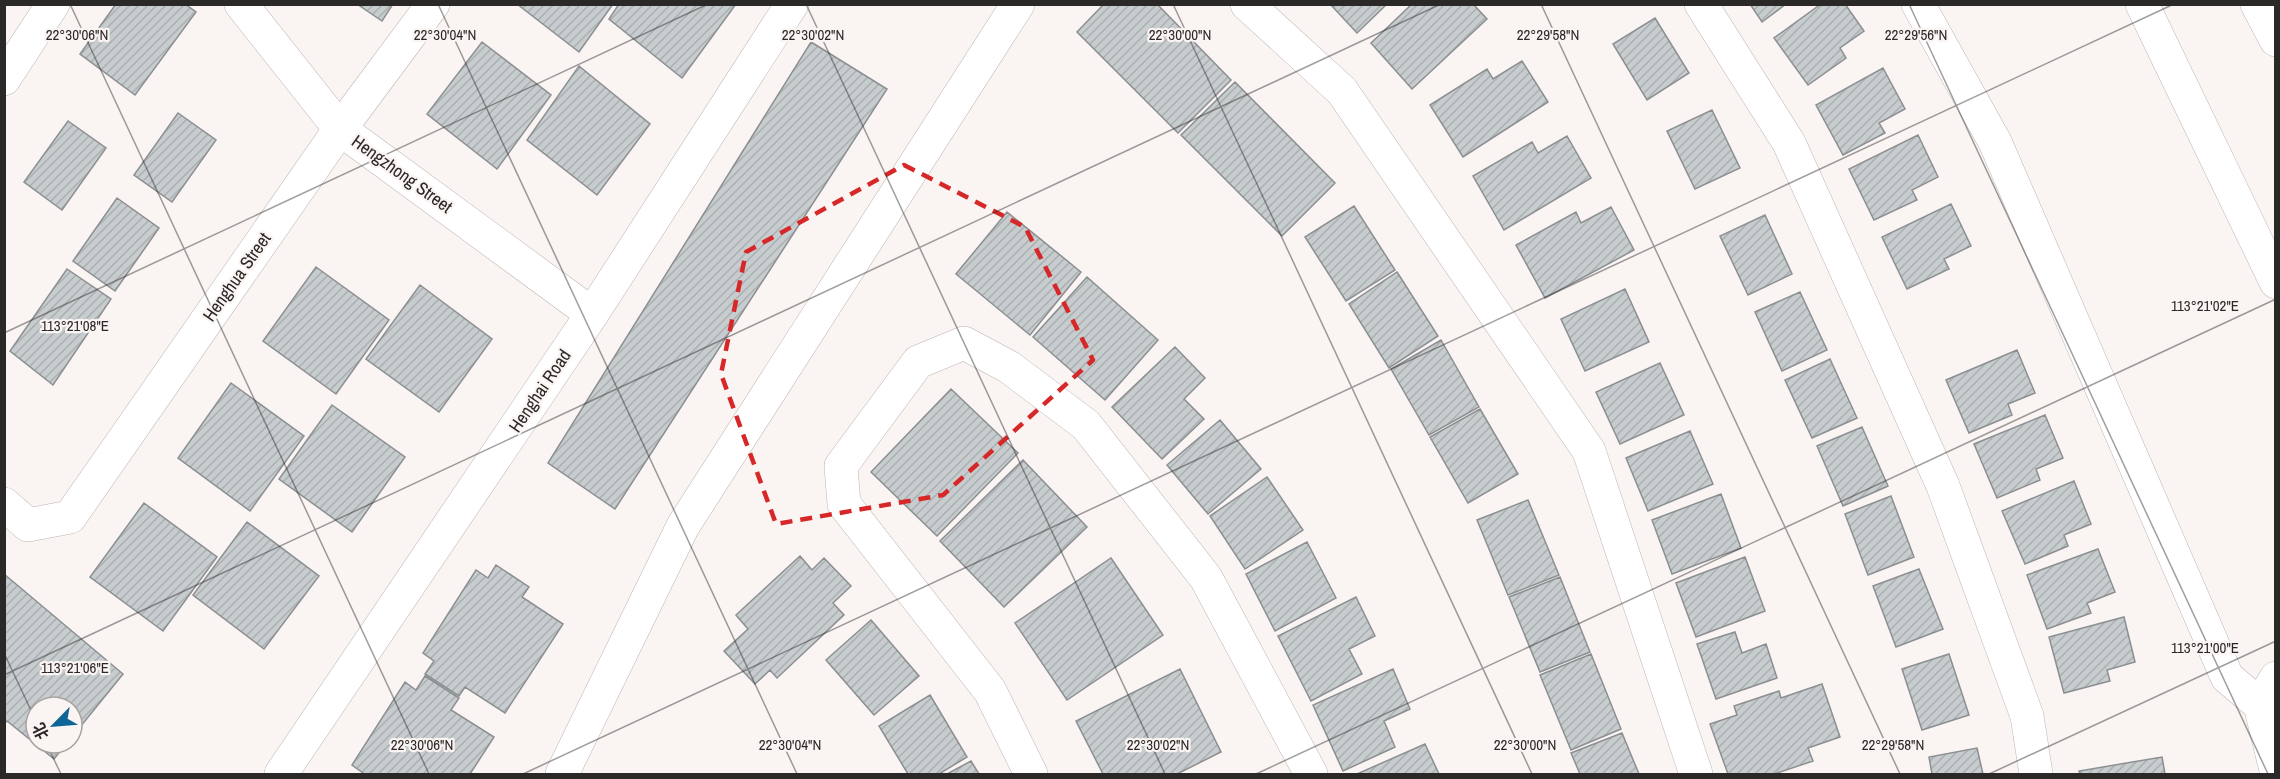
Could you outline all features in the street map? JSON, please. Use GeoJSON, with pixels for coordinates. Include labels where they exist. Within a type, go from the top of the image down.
{"type":"FeatureCollection","features":[{"type":"Feature","properties":{"kind":"street"},"geometry":{"type":"LineString","coordinates":[[4,80],[53,4]]}},
{"type":"Feature","properties":{"kind":"street","name":"Hengzhong Street"},"geometry":{"type":"LineString","coordinates":[[241,4],[340,129],[592,314]]}},
{"type":"Feature","properties":{"kind":"street","name":"Henghua Street"},"geometry":{"type":"LineString","coordinates":[[16,515],[70,517],[340,129],[433,4]]}},
{"type":"Feature","properties":{"kind":"street","name":"Henghai Road"},"geometry":{"type":"LineString","coordinates":[[281,774],[592,314],[792,4]]}},
{"type":"Feature","properties":{"kind":"street"},"geometry":{"type":"LineString","coordinates":[[562,774],[683,526],[1018,4]]}},
{"type":"Feature","properties":{"kind":"street"},"geometry":{"type":"LineString","coordinates":[[1247,4],[1342,91],[1589,451],[1696,774]]}},
{"type":"Feature","properties":{"kind":"street"},"geometry":{"type":"LineString","coordinates":[[1701,4],[1789,143],[1943,486],[2027,716],[2036,774]]}},
{"type":"Feature","properties":{"kind":"street"},"geometry":{"type":"LineString","coordinates":[[1918,4],[1995,142],[2227,677],[2268,692],[2276,770]]}},
{"type":"Feature","properties":{"kind":"street"},"geometry":{"type":"LineString","coordinates":[[2142,4],[2276,282]]}},
{"type":"Feature","properties":{"kind":"street"},"geometry":{"type":"LineString","coordinates":[[2257,4],[2276,40]]}},
{"type":"Feature","properties":{"kind":"street"},"geometry":{"type":"LineString","coordinates":[[1030,774],[990,691],[844,504],[841,466],[918,362],[964,343],[1009,367],[1086,425],[1206,578],[1311,774]]}},
{"type":"Feature","properties":{"kind":"highlighted area"},"geometry":{"type":"Polygon","coordinates":[[[904,165],[1025,227],[1093,360],[943,495],[776,524],[721,374],[746,252],[904,165]]]}},
{"type":"Feature","properties":{"kind":"building"},"geometry":{"type":"Polygon","coordinates":[[[116,4],[185,4],[196,12],[135,95],[80,54],[116,4]]]}},
{"type":"Feature","properties":{"kind":"building"},"geometry":{"type":"Polygon","coordinates":[[[357,4],[393,4],[382,21],[357,4]]]}},
{"type":"Feature","properties":{"kind":"building"},"geometry":{"type":"Polygon","coordinates":[[[517,4],[613,4],[579,52],[517,4]]]}},
{"type":"Feature","properties":{"kind":"building"},"geometry":{"type":"Polygon","coordinates":[[[619,4],[736,4],[682,78],[609,19],[619,4]]]}},
{"type":"Feature","properties":{"kind":"building"},"geometry":{"type":"Polygon","coordinates":[[[1104,4],[1157,4],[1231,80],[1178,133],[1077,32],[1104,4]]]}},
{"type":"Feature","properties":{"kind":"building"},"geometry":{"type":"Polygon","coordinates":[[[1330,4],[1387,4],[1357,33],[1330,4]]]}},
{"type":"Feature","properties":{"kind":"building"},"geometry":{"type":"Polygon","coordinates":[[[1412,4],[1473,4],[1487,19],[1412,89],[1371,43],[1412,4]]]}},
{"type":"Feature","properties":{"kind":"building"},"geometry":{"type":"Polygon","coordinates":[[[1750,4],[1786,4],[1762,22],[1750,4]]]}},
{"type":"Feature","properties":{"kind":"building"},"geometry":{"type":"Polygon","coordinates":[[[1821,4],[1845,4],[1864,31],[1840,48],[1846,58],[1808,85],[1774,38],[1821,4]]]}},
{"type":"Feature","properties":{"kind":"building"},"geometry":{"type":"Polygon","coordinates":[[[1655,18],[1689,73],[1647,100],[1613,44],[1655,18]]]}},
{"type":"Feature","properties":{"kind":"building"},"geometry":{"type":"Polygon","coordinates":[[[482,42],[551,95],[497,169],[427,114],[482,42]]]}},
{"type":"Feature","properties":{"kind":"building"},"geometry":{"type":"Polygon","coordinates":[[[811,42],[887,89],[615,509],[548,463],[811,42]]]}},
{"type":"Feature","properties":{"kind":"building"},"geometry":{"type":"Polygon","coordinates":[[[1522,61],[1548,102],[1463,157],[1430,105],[1487,69],[1493,79],[1522,61]]]}},
{"type":"Feature","properties":{"kind":"building"},"geometry":{"type":"Polygon","coordinates":[[[579,66],[650,124],[597,195],[527,140],[579,66]]]}},
{"type":"Feature","properties":{"kind":"building"},"geometry":{"type":"Polygon","coordinates":[[[1883,68],[1905,109],[1879,123],[1885,133],[1843,155],[1816,105],[1883,68]]]}},
{"type":"Feature","properties":{"kind":"building"},"geometry":{"type":"Polygon","coordinates":[[[1235,82],[1335,183],[1282,236],[1181,135],[1235,82]]]}},
{"type":"Feature","properties":{"kind":"building"},"geometry":{"type":"Polygon","coordinates":[[[1712,110],[1740,168],[1695,189],[1667,131],[1712,110]]]}},
{"type":"Feature","properties":{"kind":"building"},"geometry":{"type":"Polygon","coordinates":[[[178,113],[216,140],[172,202],[134,175],[178,113]]]}},
{"type":"Feature","properties":{"kind":"building"},"geometry":{"type":"Polygon","coordinates":[[[68,121],[106,148],[62,210],[24,182],[68,121]]]}},
{"type":"Feature","properties":{"kind":"building"},"geometry":{"type":"Polygon","coordinates":[[[1918,135],[1938,177],[1912,190],[1917,200],[1874,220],[1849,169],[1918,135]]]}},
{"type":"Feature","properties":{"kind":"building"},"geometry":{"type":"Polygon","coordinates":[[[1567,136],[1591,178],[1504,230],[1473,176],[1532,142],[1538,153],[1567,136]]]}},
{"type":"Feature","properties":{"kind":"building"},"geometry":{"type":"Polygon","coordinates":[[[117,198],[159,228],[115,291],[73,261],[117,198]]]}},
{"type":"Feature","properties":{"kind":"building"},"geometry":{"type":"Polygon","coordinates":[[[1951,204],[1971,246],[1944,259],[1949,269],[1907,289],[1882,237],[1951,204]]]}},
{"type":"Feature","properties":{"kind":"building"},"geometry":{"type":"Polygon","coordinates":[[[1354,206],[1395,270],[1346,301],[1305,237],[1354,206]]]}},
{"type":"Feature","properties":{"kind":"building"},"geometry":{"type":"Polygon","coordinates":[[[1611,207],[1634,250],[1545,298],[1516,245],[1576,212],[1581,223],[1611,207]]]}},
{"type":"Feature","properties":{"kind":"building"},"geometry":{"type":"Polygon","coordinates":[[[1007,212],[1081,272],[1030,335],[956,274],[1007,212]]]}},
{"type":"Feature","properties":{"kind":"building"},"geometry":{"type":"Polygon","coordinates":[[[1765,215],[1792,274],[1748,295],[1720,236],[1765,215]]]}},
{"type":"Feature","properties":{"kind":"building"},"geometry":{"type":"Polygon","coordinates":[[[316,267],[389,320],[336,394],[263,341],[316,267]]]}},
{"type":"Feature","properties":{"kind":"building"},"geometry":{"type":"Polygon","coordinates":[[[67,269],[111,299],[53,385],[10,351],[67,269]]]}},
{"type":"Feature","properties":{"kind":"building"},"geometry":{"type":"Polygon","coordinates":[[[1397,272],[1438,336],[1389,368],[1349,304],[1397,272]]]}},
{"type":"Feature","properties":{"kind":"building"},"geometry":{"type":"Polygon","coordinates":[[[1087,277],[1158,340],[1105,400],[1033,337],[1087,277]]]}},
{"type":"Feature","properties":{"kind":"building"},"geometry":{"type":"Polygon","coordinates":[[[420,285],[492,339],[439,412],[366,359],[420,285]]]}},
{"type":"Feature","properties":{"kind":"building"},"geometry":{"type":"Polygon","coordinates":[[[1625,289],[1649,342],[1585,371],[1561,319],[1625,289]]]}},
{"type":"Feature","properties":{"kind":"building"},"geometry":{"type":"Polygon","coordinates":[[[1800,292],[1827,350],[1782,371],[1755,312],[1800,292]]]}},
{"type":"Feature","properties":{"kind":"building"},"geometry":{"type":"Polygon","coordinates":[[[1441,340],[1479,407],[1429,435],[1391,369],[1441,340]]]}},
{"type":"Feature","properties":{"kind":"building"},"geometry":{"type":"Polygon","coordinates":[[[1175,347],[1205,378],[1184,399],[1204,419],[1162,459],[1112,407],[1175,347]]]}},
{"type":"Feature","properties":{"kind":"building"},"geometry":{"type":"Polygon","coordinates":[[[2017,350],[2035,393],[2008,404],[2012,415],[1969,433],[1946,380],[2017,350]]]}},
{"type":"Feature","properties":{"kind":"building"},"geometry":{"type":"Polygon","coordinates":[[[1830,359],[1857,418],[1812,438],[1785,380],[1830,359]]]}},
{"type":"Feature","properties":{"kind":"building"},"geometry":{"type":"Polygon","coordinates":[[[1660,363],[1684,415],[1620,444],[1596,392],[1660,363]]]}},
{"type":"Feature","properties":{"kind":"building"},"geometry":{"type":"Polygon","coordinates":[[[231,383],[304,436],[250,511],[178,458],[231,383]]]}},
{"type":"Feature","properties":{"kind":"building"},"geometry":{"type":"Polygon","coordinates":[[[951,389],[1018,453],[937,536],[871,472],[951,389]]]}},
{"type":"Feature","properties":{"kind":"building"},"geometry":{"type":"Polygon","coordinates":[[[332,405],[405,457],[352,532],[279,479],[332,405]]]}},
{"type":"Feature","properties":{"kind":"building"},"geometry":{"type":"Polygon","coordinates":[[[1480,409],[1518,474],[1468,503],[1430,437],[1480,409]]]}},
{"type":"Feature","properties":{"kind":"building"},"geometry":{"type":"Polygon","coordinates":[[[2045,415],[2063,458],[2036,469],[2040,480],[1997,498],[1974,444],[2045,415]]]}},
{"type":"Feature","properties":{"kind":"building"},"geometry":{"type":"Polygon","coordinates":[[[1220,420],[1261,469],[1208,514],[1167,465],[1220,420]]]}},
{"type":"Feature","properties":{"kind":"building"},"geometry":{"type":"Polygon","coordinates":[[[1862,427],[1888,486],[1843,506],[1817,446],[1862,427]]]}},
{"type":"Feature","properties":{"kind":"building"},"geometry":{"type":"Polygon","coordinates":[[[1690,431],[1713,484],[1648,511],[1626,458],[1690,431]]]}},
{"type":"Feature","properties":{"kind":"building"},"geometry":{"type":"Polygon","coordinates":[[[1023,460],[1087,527],[1004,607],[940,541],[1023,460]]]}},
{"type":"Feature","properties":{"kind":"building"},"geometry":{"type":"Polygon","coordinates":[[[1267,477],[1303,530],[1245,569],[1210,516],[1267,477]]]}},
{"type":"Feature","properties":{"kind":"building"},"geometry":{"type":"Polygon","coordinates":[[[2074,481],[2091,524],[2064,535],[2068,546],[2025,564],[2002,511],[2074,481]]]}},
{"type":"Feature","properties":{"kind":"building"},"geometry":{"type":"Polygon","coordinates":[[[1721,494],[1741,548],[1672,574],[1652,520],[1721,494]]]}},
{"type":"Feature","properties":{"kind":"building"},"geometry":{"type":"Polygon","coordinates":[[[1891,496],[1914,557],[1868,575],[1845,514],[1891,496]]]}},
{"type":"Feature","properties":{"kind":"building"},"geometry":{"type":"Polygon","coordinates":[[[1528,500],[1559,575],[1508,595],[1477,520],[1528,500]]]}},
{"type":"Feature","properties":{"kind":"building"},"geometry":{"type":"Polygon","coordinates":[[[144,503],[217,557],[163,631],[90,577],[144,503]]]}},
{"type":"Feature","properties":{"kind":"building"},"geometry":{"type":"Polygon","coordinates":[[[247,522],[319,576],[264,649],[193,595],[247,522]]]}},
{"type":"Feature","properties":{"kind":"building"},"geometry":{"type":"Polygon","coordinates":[[[1307,542],[1336,598],[1275,631],[1246,574],[1307,542]]]}},
{"type":"Feature","properties":{"kind":"building"},"geometry":{"type":"Polygon","coordinates":[[[2098,549],[2115,592],[2087,603],[2091,613],[2047,629],[2027,575],[2098,549]]]}},
{"type":"Feature","properties":{"kind":"building"},"geometry":{"type":"Polygon","coordinates":[[[800,556],[812,570],[824,558],[851,586],[833,603],[844,615],[777,678],[770,670],[755,684],[724,651],[748,629],[736,615],[800,556]]]}},
{"type":"Feature","properties":{"kind":"building"},"geometry":{"type":"Polygon","coordinates":[[[1745,557],[1765,611],[1696,637],[1676,583],[1745,557]]]}},
{"type":"Feature","properties":{"kind":"building"},"geometry":{"type":"Polygon","coordinates":[[[1111,558],[1163,635],[1067,700],[1015,623],[1111,558]]]}},
{"type":"Feature","properties":{"kind":"building"},"geometry":{"type":"Polygon","coordinates":[[[496,565],[529,587],[522,597],[563,624],[505,713],[465,687],[459,696],[425,674],[434,661],[423,653],[476,570],[488,578],[496,565]]]}},
{"type":"Feature","properties":{"kind":"building"},"geometry":{"type":"Polygon","coordinates":[[[1919,569],[1943,629],[1896,647],[1873,586],[1919,569]]]}},
{"type":"Feature","properties":{"kind":"building"},"geometry":{"type":"Polygon","coordinates":[[[4,574],[123,674],[84,722],[84,695],[24,695],[24,735],[7,721],[4,724],[4,574]]]}},
{"type":"Feature","properties":{"kind":"building"},"geometry":{"type":"Polygon","coordinates":[[[1560,577],[1590,652],[1540,672],[1509,597],[1560,577]]]}},
{"type":"Feature","properties":{"kind":"building"},"geometry":{"type":"Polygon","coordinates":[[[1356,597],[1375,636],[1349,649],[1362,674],[1311,701],[1278,636],[1356,597]]]}},
{"type":"Feature","properties":{"kind":"building"},"geometry":{"type":"Polygon","coordinates":[[[2124,617],[2135,662],[2107,670],[2110,681],[2064,693],[2049,637],[2124,617]]]}},
{"type":"Feature","properties":{"kind":"building"},"geometry":{"type":"Polygon","coordinates":[[[871,620],[919,676],[874,715],[826,660],[871,620]]]}},
{"type":"Feature","properties":{"kind":"building"},"geometry":{"type":"Polygon","coordinates":[[[1735,632],[1742,653],[1766,644],[1777,678],[1716,699],[1697,644],[1735,632]]]}},
{"type":"Feature","properties":{"kind":"building"},"geometry":{"type":"Polygon","coordinates":[[[1591,654],[1621,729],[1571,750],[1540,675],[1591,654]]]}},
{"type":"Feature","properties":{"kind":"building"},"geometry":{"type":"Polygon","coordinates":[[[1949,654],[1969,715],[1922,730],[1902,669],[1949,654]]]}},
{"type":"Feature","properties":{"kind":"building"},"geometry":{"type":"Polygon","coordinates":[[[1180,669],[1221,752],[1177,774],[1103,774],[1076,721],[1180,669]]]}},
{"type":"Feature","properties":{"kind":"building"},"geometry":{"type":"Polygon","coordinates":[[[1393,669],[1410,709],[1384,721],[1395,747],[1343,771],[1313,705],[1393,669]]]}},
{"type":"Feature","properties":{"kind":"building"},"geometry":{"type":"Polygon","coordinates":[[[425,676],[459,698],[451,710],[494,737],[470,774],[362,774],[352,765],[405,682],[416,690],[425,676]]]}},
{"type":"Feature","properties":{"kind":"building"},"geometry":{"type":"Polygon","coordinates":[[[1822,684],[1840,737],[1808,748],[1813,761],[1774,774],[1728,774],[1710,724],[1737,715],[1734,706],[1779,691],[1781,698],[1822,684]]]}},
{"type":"Feature","properties":{"kind":"building"},"geometry":{"type":"Polygon","coordinates":[[[930,695],[967,757],[939,774],[908,774],[879,726],[930,695]]]}},
{"type":"Feature","properties":{"kind":"building"},"geometry":{"type":"Polygon","coordinates":[[[1622,733],[1639,774],[1580,774],[1571,753],[1622,733]]]}},
{"type":"Feature","properties":{"kind":"building"},"geometry":{"type":"Polygon","coordinates":[[[1425,744],[1439,774],[1357,774],[1425,744]]]}},
{"type":"Feature","properties":{"kind":"building"},"geometry":{"type":"Polygon","coordinates":[[[1977,748],[1983,774],[1932,774],[1929,757],[1977,748]]]}},
{"type":"Feature","properties":{"kind":"building"},"geometry":{"type":"Polygon","coordinates":[[[2162,757],[2165,774],[2080,774],[2079,771],[2162,757]]]}},
{"type":"Feature","properties":{"kind":"building"},"geometry":{"type":"Polygon","coordinates":[[[971,761],[979,774],[947,774],[971,761]]]}}]}
